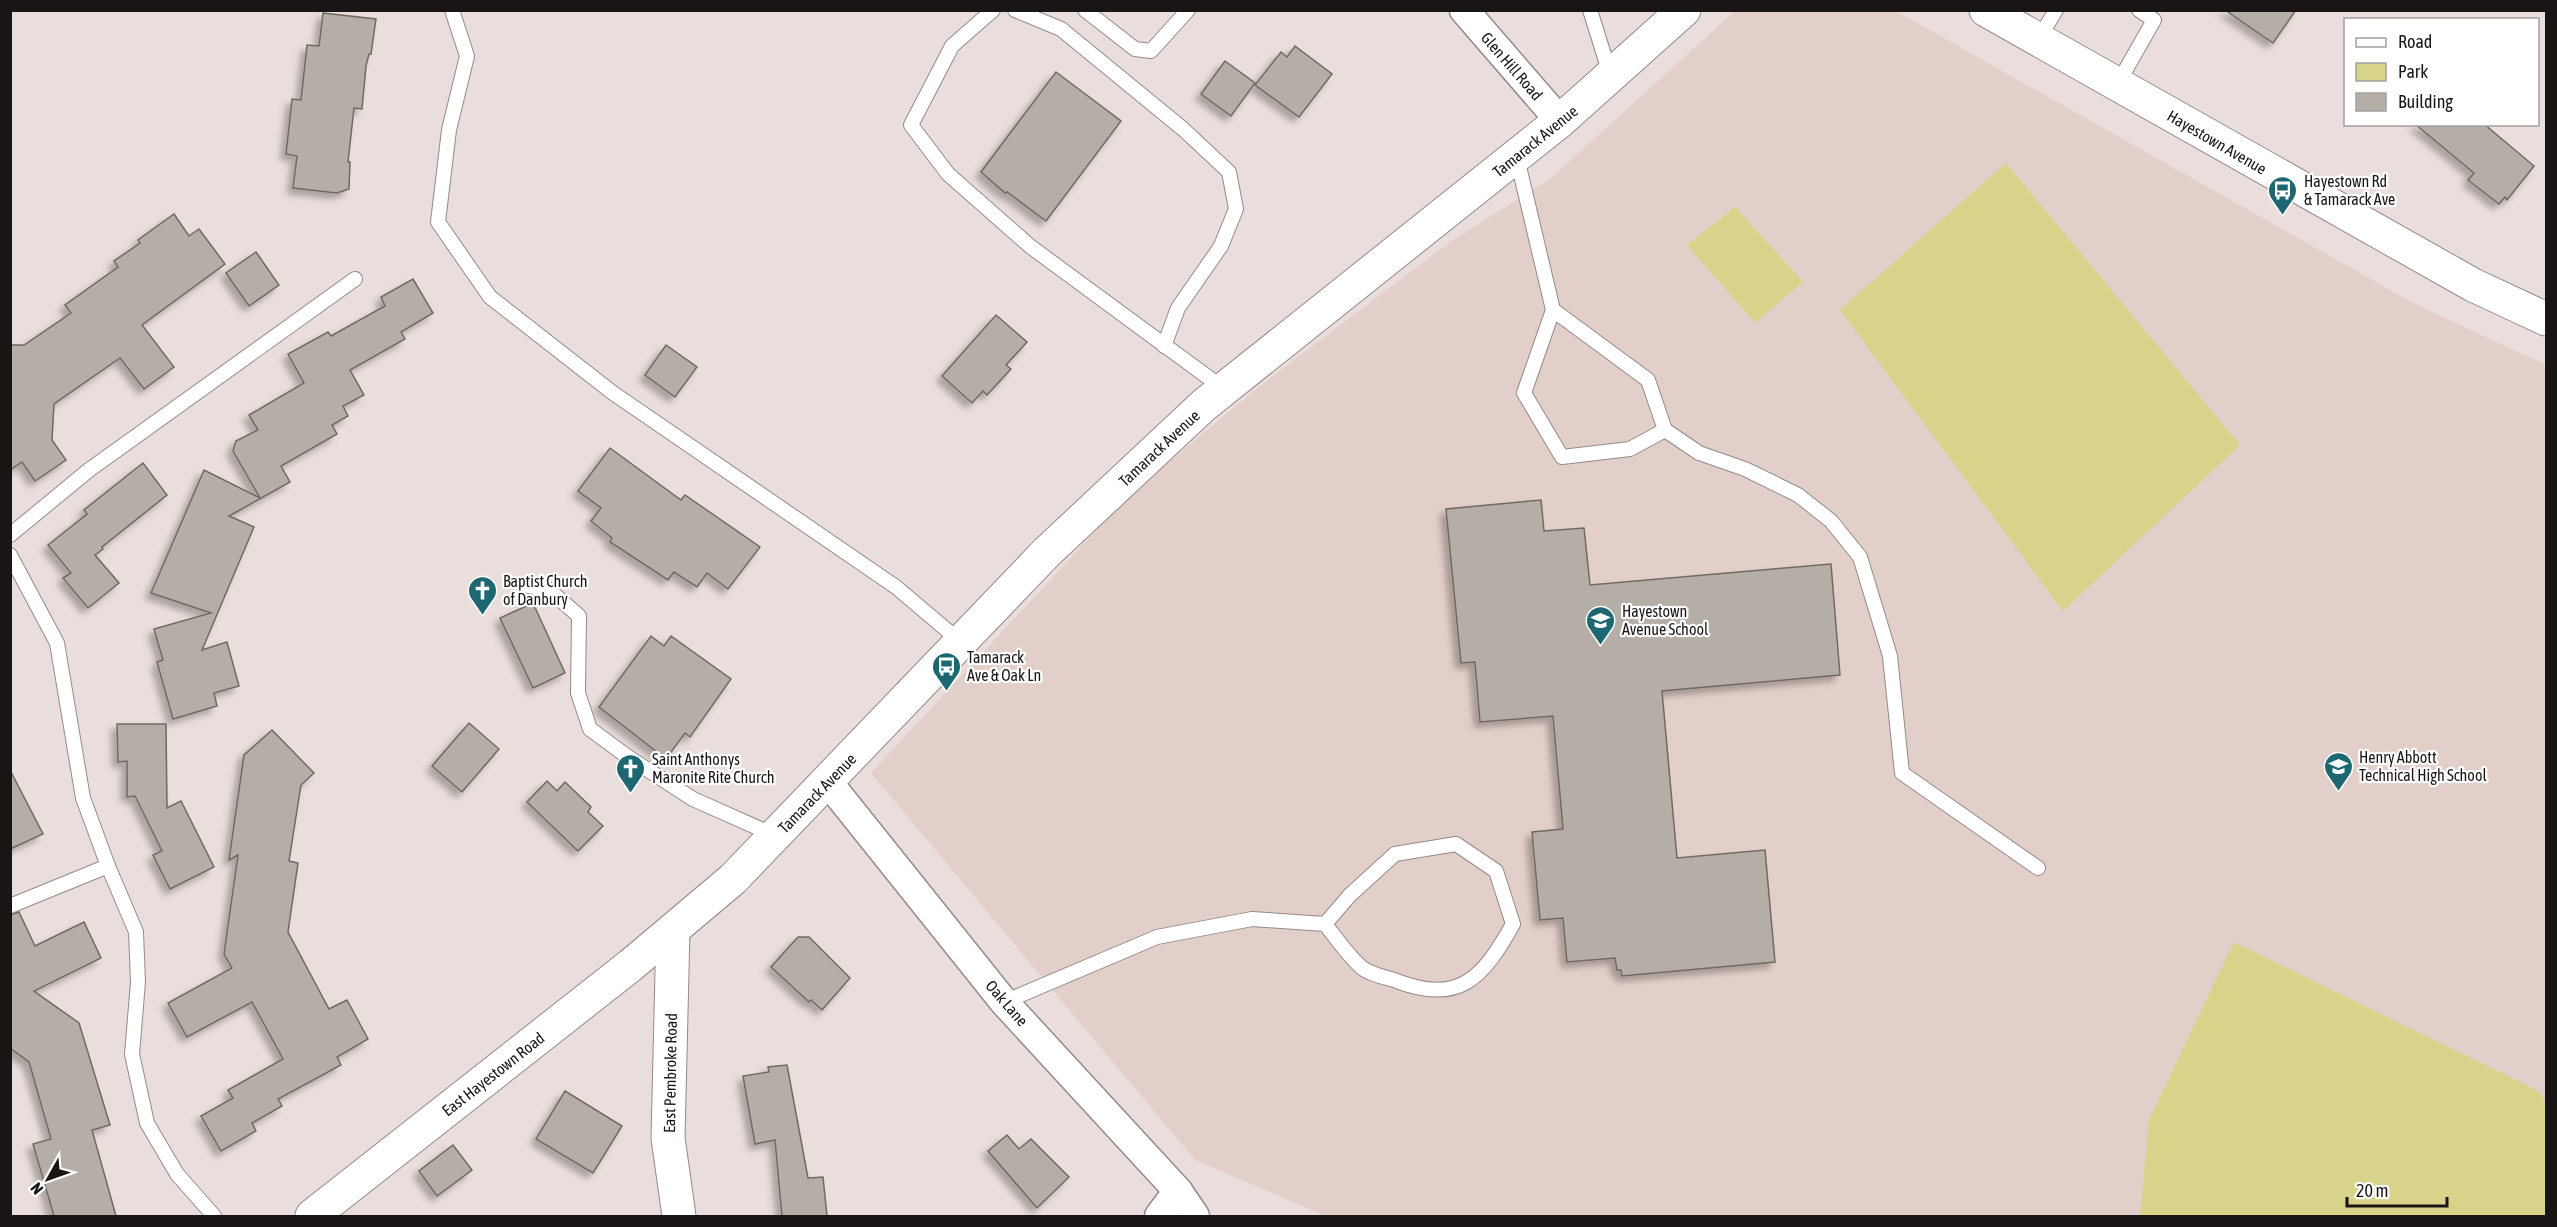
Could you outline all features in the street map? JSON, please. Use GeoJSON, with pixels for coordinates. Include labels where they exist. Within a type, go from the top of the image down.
{"type":"FeatureCollection","features":[{"type":"Feature","properties":{"kind":"street","name":"Glen Hill Road"},"geometry":{"type":"LineString","coordinates":[[1464,10],[1560,121]]}},
{"type":"Feature","properties":{"kind":"street","name":"Tamarack Avenue"},"geometry":{"type":"LineString","coordinates":[[673,930],[734,879],[1047,552],[1224,389],[1560,121],[1684,10]]}},
{"type":"Feature","properties":{"kind":"street","name":"Hayestown Avenue"},"geometry":{"type":"LineString","coordinates":[[1986,10],[2473,285],[2547,319]]}},
{"type":"Feature","properties":{"kind":"street","name":"Oak Lane"},"geometry":{"type":"LineString","coordinates":[[828,782],[1004,1002],[1178,1191],[1195,1216]]}},
{"type":"Feature","properties":{"kind":"street","name":"East Hayestown Road"},"geometry":{"type":"LineString","coordinates":[[312,1216],[632,965],[673,930]]}},
{"type":"Feature","properties":{"kind":"street","name":"East Pembroke Road"},"geometry":{"type":"LineString","coordinates":[[673,930],[668,1138],[679,1216]]}},
{"type":"Feature","properties":{"kind":"street"},"geometry":{"type":"LineString","coordinates":[[1159,1216],[1178,1191]]}},
{"type":"Feature","properties":{"kind":"lane"},"geometry":{"type":"LineString","coordinates":[[452,10],[467,56],[449,130],[438,222],[490,297],[613,393],[896,587],[961,642]]}},
{"type":"Feature","properties":{"kind":"lane"},"geometry":{"type":"LineString","coordinates":[[993,10],[952,46],[911,125],[948,174],[1014,232],[1224,389]]}},
{"type":"Feature","properties":{"kind":"lane"},"geometry":{"type":"LineString","coordinates":[[1015,10],[1061,29],[1183,129],[1229,172],[1236,209],[1221,246],[1178,308],[1164,346]]}},
{"type":"Feature","properties":{"kind":"lane"},"geometry":{"type":"LineString","coordinates":[[1085,10],[1136,49],[1151,51],[1161,43],[1188,10]]}},
{"type":"Feature","properties":{"kind":"lane"},"geometry":{"type":"LineString","coordinates":[[1590,10],[1611,77]]}},
{"type":"Feature","properties":{"kind":"lane"},"geometry":{"type":"LineString","coordinates":[[2038,40],[2056,10]]}},
{"type":"Feature","properties":{"kind":"lane"},"geometry":{"type":"LineString","coordinates":[[2117,85],[2154,20],[2139,10]]}},
{"type":"Feature","properties":{"kind":"lane"},"geometry":{"type":"LineString","coordinates":[[1517,156],[1553,310],[1524,393],[1562,457],[1630,448],[1665,430]]}},
{"type":"Feature","properties":{"kind":"lane"},"geometry":{"type":"LineString","coordinates":[[10,535],[90,470],[355,279]]}},
{"type":"Feature","properties":{"kind":"lane"},"geometry":{"type":"LineString","coordinates":[[1553,310],[1648,380],[1665,430],[1699,453],[1745,469],[1798,495],[1831,521],[1860,557],[1890,656],[1902,773],[2038,868]]}},
{"type":"Feature","properties":{"kind":"lane"},"geometry":{"type":"LineString","coordinates":[[10,555],[57,643],[83,798],[136,933],[138,982],[132,1054],[147,1123],[177,1174],[214,1216]]}},
{"type":"Feature","properties":{"kind":"lane"},"geometry":{"type":"LineString","coordinates":[[523,585],[548,589],[579,616],[578,693],[590,729],[693,799],[776,836]]}},
{"type":"Feature","properties":{"kind":"lane"},"geometry":{"type":"LineString","coordinates":[[1004,1002],[1157,938],[1252,919],[1325,924],[1362,968],[1407,986],[1446,990],[1473,980],[1494,958],[1513,924],[1496,871],[1456,844],[1395,854],[1350,895],[1325,924]]}},
{"type":"Feature","properties":{"kind":"lane"},"geometry":{"type":"LineString","coordinates":[[10,906],[108,866]]}},
{"type":"Feature","properties":{"kind":"shaded area","name":"Hayestown Avenue School"},"geometry":{"type":"Polygon","coordinates":[[[1735,11],[1896,11],[2415,304],[2546,365],[2546,1216],[1326,1216],[1195,1160],[871,773],[1107,519],[1169,462],[1265,382],[1453,240],[1550,179],[1735,11]]]}},
{"type":"Feature","properties":{"kind":"green space"},"geometry":{"type":"Polygon","coordinates":[[[2006,163],[2240,445],[2063,611],[1840,310],[2006,163]]]}},
{"type":"Feature","properties":{"kind":"green space"},"geometry":{"type":"Polygon","coordinates":[[[1735,207],[1803,282],[1755,323],[1687,245],[1735,207]]]}},
{"type":"Feature","properties":{"kind":"green space"},"geometry":{"type":"Polygon","coordinates":[[[2234,942],[2540,1092],[2546,1107],[2546,1208],[2543,1216],[2140,1216],[2149,1120],[2234,942]]]}},
{"type":"Feature","properties":{"kind":"building"},"geometry":{"type":"Polygon","coordinates":[[[2225,10],[2296,10],[2273,43],[2225,10]]]}},
{"type":"Feature","properties":{"kind":"building"},"geometry":{"type":"Polygon","coordinates":[[[323,13],[376,19],[371,54],[369,54],[366,66],[362,109],[354,108],[348,162],[350,162],[349,189],[337,193],[293,188],[297,156],[286,154],[292,99],[301,100],[307,45],[319,46],[323,13]]]}},
{"type":"Feature","properties":{"kind":"building"},"geometry":{"type":"Polygon","coordinates":[[[1295,46],[1332,74],[1299,117],[1255,85],[1281,52],[1287,57],[1295,46]]]}},
{"type":"Feature","properties":{"kind":"building"},"geometry":{"type":"Polygon","coordinates":[[[1225,61],[1255,83],[1231,116],[1201,94],[1225,61]]]}},
{"type":"Feature","properties":{"kind":"building"},"geometry":{"type":"Polygon","coordinates":[[[1056,72],[1121,121],[1046,221],[1007,192],[1005,193],[981,172],[1056,72]]]}},
{"type":"Feature","properties":{"kind":"building"},"geometry":{"type":"Polygon","coordinates":[[[2417,126],[2486,126],[2534,166],[2507,200],[2505,197],[2499,204],[2468,180],[2474,173],[2417,126]]]}},
{"type":"Feature","properties":{"kind":"building"},"geometry":{"type":"Polygon","coordinates":[[[174,214],[189,236],[199,229],[225,264],[142,325],[174,367],[144,389],[120,358],[54,404],[52,440],[66,460],[35,481],[22,462],[10,470],[10,345],[24,345],[71,313],[65,305],[118,267],[114,261],[140,243],[138,240],[174,214]]]}},
{"type":"Feature","properties":{"kind":"building"},"geometry":{"type":"Polygon","coordinates":[[[256,252],[279,285],[249,306],[226,273],[256,252]]]}},
{"type":"Feature","properties":{"kind":"building"},"geometry":{"type":"Polygon","coordinates":[[[413,279],[433,313],[401,332],[405,339],[350,370],[364,395],[343,406],[348,416],[332,425],[337,434],[281,466],[290,482],[229,516],[254,527],[202,650],[227,642],[239,686],[214,693],[217,706],[173,719],[157,662],[163,660],[154,629],[211,613],[151,593],[204,470],[260,498],[233,451],[236,441],[258,430],[249,415],[304,383],[288,354],[328,332],[331,336],[385,306],[381,297],[413,279]]]}},
{"type":"Feature","properties":{"kind":"building"},"geometry":{"type":"Polygon","coordinates":[[[996,315],[1027,342],[1006,365],[1011,369],[987,395],[983,391],[972,403],[942,376],[996,315]]]}},
{"type":"Feature","properties":{"kind":"building"},"geometry":{"type":"Polygon","coordinates":[[[666,345],[697,367],[675,397],[645,375],[666,345]]]}},
{"type":"Feature","properties":{"kind":"building"},"geometry":{"type":"Polygon","coordinates":[[[610,448],[681,500],[685,495],[760,547],[728,589],[707,573],[697,587],[674,572],[668,580],[610,542],[612,538],[591,521],[601,508],[578,491],[610,448]]]}},
{"type":"Feature","properties":{"kind":"building"},"geometry":{"type":"Polygon","coordinates":[[[143,463],[167,495],[95,555],[119,583],[88,608],[63,578],[71,573],[48,545],[87,514],[84,510],[143,463]]]}},
{"type":"Feature","properties":{"kind":"building"},"geometry":{"type":"Polygon","coordinates":[[[1541,500],[1544,531],[1584,528],[1590,585],[1831,564],[1840,675],[1662,691],[1677,858],[1765,850],[1775,962],[1622,976],[1621,970],[1617,970],[1615,958],[1567,962],[1563,918],[1540,920],[1532,832],[1563,829],[1553,716],[1480,722],[1475,662],[1461,663],[1446,509],[1541,500]]]}},
{"type":"Feature","properties":{"kind":"building"},"geometry":{"type":"Polygon","coordinates":[[[533,603],[565,673],[533,688],[500,618],[533,603]]]}},
{"type":"Feature","properties":{"kind":"building"},"geometry":{"type":"Polygon","coordinates":[[[651,636],[664,646],[671,636],[731,679],[690,737],[685,733],[666,759],[599,707],[651,636]]]}},
{"type":"Feature","properties":{"kind":"building"},"geometry":{"type":"Polygon","coordinates":[[[469,723],[499,749],[462,792],[432,766],[469,723]]]}},
{"type":"Feature","properties":{"kind":"building"},"geometry":{"type":"Polygon","coordinates":[[[117,724],[166,724],[167,808],[181,801],[214,867],[170,889],[153,855],[162,851],[135,796],[127,797],[127,761],[118,762],[117,724]]]}},
{"type":"Feature","properties":{"kind":"building"},"geometry":{"type":"Polygon","coordinates":[[[272,730],[314,773],[301,785],[289,861],[298,863],[288,932],[329,1009],[347,1000],[368,1039],[337,1057],[341,1065],[278,1099],[282,1106],[252,1123],[256,1131],[221,1151],[201,1116],[233,1098],[228,1090],[283,1059],[252,1002],[187,1037],[168,1003],[232,968],[224,954],[238,855],[229,860],[244,755],[272,730]]]}},
{"type":"Feature","properties":{"kind":"building"},"geometry":{"type":"Polygon","coordinates":[[[10,770],[43,834],[10,849],[10,770]]]}},
{"type":"Feature","properties":{"kind":"building"},"geometry":{"type":"Polygon","coordinates":[[[547,781],[557,791],[565,782],[591,807],[588,812],[603,826],[578,851],[527,802],[547,781]]]}},
{"type":"Feature","properties":{"kind":"building"},"geometry":{"type":"Polygon","coordinates":[[[19,912],[35,946],[84,922],[101,958],[34,991],[79,1023],[110,1125],[92,1130],[116,1216],[54,1216],[33,1144],[51,1139],[29,1062],[10,1048],[10,915],[19,912]]]}},
{"type":"Feature","properties":{"kind":"building"},"geometry":{"type":"Polygon","coordinates":[[[798,937],[809,937],[850,978],[822,1010],[811,1000],[809,1002],[771,967],[798,937]]]}},
{"type":"Feature","properties":{"kind":"building"},"geometry":{"type":"Polygon","coordinates":[[[787,1065],[808,1178],[823,1177],[827,1216],[782,1216],[775,1140],[755,1144],[743,1076],[769,1072],[768,1067],[787,1065]]]}},
{"type":"Feature","properties":{"kind":"building"},"geometry":{"type":"Polygon","coordinates":[[[565,1091],[622,1126],[593,1173],[536,1139],[565,1091]]]}},
{"type":"Feature","properties":{"kind":"building"},"geometry":{"type":"Polygon","coordinates":[[[1007,1135],[1019,1149],[1031,1139],[1069,1177],[1037,1208],[988,1151],[1007,1135]]]}},
{"type":"Feature","properties":{"kind":"building"},"geometry":{"type":"Polygon","coordinates":[[[453,1145],[472,1170],[437,1196],[419,1171],[453,1145]]]}},
{"type":"Feature","properties":{"kind":"place","name":"Hayestown Rd & Tamarack Ave"},"geometry":{"type":"Point","coordinates":[2283,216]}},
{"type":"Feature","properties":{"kind":"place","name":"Baptist Church of Danbury"},"geometry":{"type":"Point","coordinates":[482,616]}},
{"type":"Feature","properties":{"kind":"place","name":"Hayestown Avenue School"},"geometry":{"type":"Point","coordinates":[1601,646]}},
{"type":"Feature","properties":{"kind":"place","name":"Tamarack Ave & Oak Ln"},"geometry":{"type":"Point","coordinates":[946,692]}},
{"type":"Feature","properties":{"kind":"place","name":"Henry Abbott Technical High School"},"geometry":{"type":"Point","coordinates":[2338,792]}},
{"type":"Feature","properties":{"kind":"place","name":"Saint Anthonys Maronite Rite Church"},"geometry":{"type":"Point","coordinates":[631,794]}}]}
